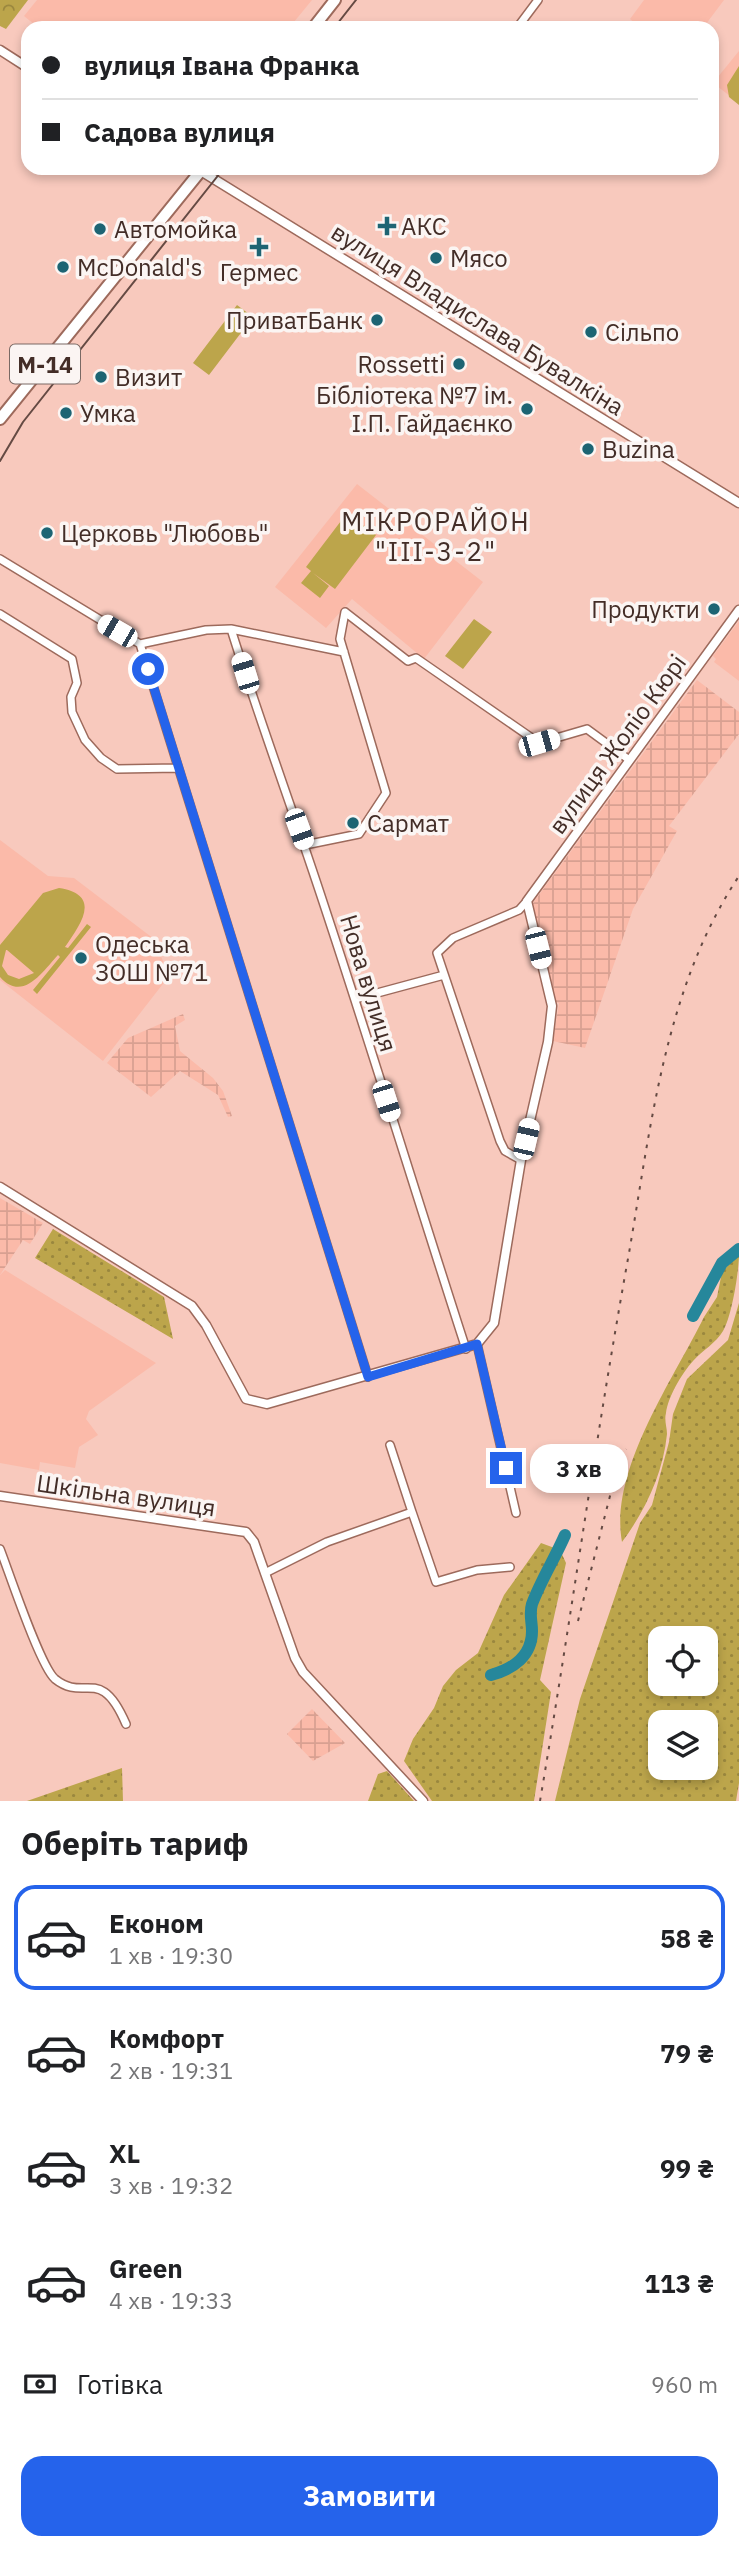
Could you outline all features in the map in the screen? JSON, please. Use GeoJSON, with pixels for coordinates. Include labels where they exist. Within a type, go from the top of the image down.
{"type":"FeatureCollection","features":[{"type":"Feature","properties":{"kind":"highway"},"geometry":{"type":"LineString","coordinates":[[318,21],[335,0]]}},
{"type":"Feature","properties":{"kind":"highway","name":"М-14"},"geometry":{"type":"LineString","coordinates":[[0,419],[195,175]]}},
{"type":"Feature","properties":{"kind":"street"},"geometry":{"type":"LineString","coordinates":[[522,21],[538,0]]}},
{"type":"Feature","properties":{"kind":"street"},"geometry":{"type":"LineString","coordinates":[[0,50],[21,64]]}},
{"type":"Feature","properties":{"kind":"street","name":"вулиця Владислава Бувалкіна"},"geometry":{"type":"LineString","coordinates":[[210,175],[739,503]]}},
{"type":"Feature","properties":{"kind":"street"},"geometry":{"type":"LineString","coordinates":[[0,559],[140,645],[368,1377]]}},
{"type":"Feature","properties":{"kind":"street","name":"вулиця Жоліо Кюрі"},"geometry":{"type":"LineString","coordinates":[[527,901],[739,610]]}},
{"type":"Feature","properties":{"kind":"street"},"geometry":{"type":"LineString","coordinates":[[305,845],[359,834],[386,793],[340,639],[345,612],[408,661],[416,658],[539,743],[587,729],[628,760]]}},
{"type":"Feature","properties":{"kind":"street"},"geometry":{"type":"LineString","coordinates":[[0,614],[72,659],[77,683],[71,697],[72,712],[85,740],[101,758],[117,769],[178,768]]}},
{"type":"Feature","properties":{"kind":"street"},"geometry":{"type":"LineString","coordinates":[[140,645],[206,630],[231,629],[344,652]]}},
{"type":"Feature","properties":{"kind":"street","name":"Нова вулиця"},"geometry":{"type":"LineString","coordinates":[[231,629],[265,738],[305,845],[466,1349]]}},
{"type":"Feature","properties":{"kind":"street"},"geometry":{"type":"LineString","coordinates":[[522,1160],[505,1151],[500,1140],[444,975],[438,949],[453,938],[519,910],[527,901]]}},
{"type":"Feature","properties":{"kind":"street"},"geometry":{"type":"LineString","coordinates":[[0,1187],[162,1285],[199,1314],[242,1393],[251,1402],[267,1404],[477,1344],[494,1323],[522,1160],[548,1042],[552,1006],[527,901]]}},
{"type":"Feature","properties":{"kind":"street"},"geometry":{"type":"LineString","coordinates":[[355,999],[444,975]]}},
{"type":"Feature","properties":{"kind":"street"},"geometry":{"type":"LineString","coordinates":[[477,1344],[516,1513]]}},
{"type":"Feature","properties":{"kind":"street"},"geometry":{"type":"LineString","coordinates":[[390,1445],[436,1583],[477,1570],[510,1567]]}},
{"type":"Feature","properties":{"kind":"street","name":"Шкільна вулиця"},"geometry":{"type":"LineString","coordinates":[[0,1496],[246,1532],[254,1542],[265,1573]]}},
{"type":"Feature","properties":{"kind":"street"},"geometry":{"type":"LineString","coordinates":[[412,1512],[327,1542],[265,1573],[295,1658],[303,1672],[423,1801]]}},
{"type":"Feature","properties":{"kind":"street"},"geometry":{"type":"LineString","coordinates":[[0,1549],[50,1674],[73,1687],[99,1687],[126,1724]]}},
{"type":"Feature","properties":{"kind":"shaded area"},"geometry":{"type":"Polygon","coordinates":[[[37,0],[312,0],[295,21],[30,21],[24,16],[37,0]]]}},
{"type":"Feature","properties":{"kind":"shaded area"},"geometry":{"type":"Polygon","coordinates":[[[644,0],[724,0],[708,21],[630,19],[644,0]]]}},
{"type":"Feature","properties":{"kind":"shaded area"},"geometry":{"type":"Polygon","coordinates":[[[739,51],[739,103],[719,88],[719,76],[739,51]]]}},
{"type":"Feature","properties":{"kind":"shaded area"},"geometry":{"type":"Polygon","coordinates":[[[357,484],[483,582],[424,659],[352,599],[326,628],[275,587],[357,484]]]}},
{"type":"Feature","properties":{"kind":"shaded area"},"geometry":{"type":"Polygon","coordinates":[[[739,621],[739,681],[714,662],[716,659],[713,656],[739,621]]]}},
{"type":"Feature","properties":{"kind":"shaded area"},"geometry":{"type":"Polygon","coordinates":[[[697,680],[739,712],[739,734],[669,826],[677,831],[633,909],[585,1048],[553,1041],[559,1003],[553,1002],[533,915],[533,903],[697,680]]]}},
{"type":"Feature","properties":{"kind":"shaded area","name":"Одеська ЗОШ №71"},"geometry":{"type":"Polygon","coordinates":[[[0,840],[48,876],[74,878],[154,939],[169,976],[103,1061],[0,980],[0,840]]]}},
{"type":"Feature","properties":{"kind":"shaded area"},"geometry":{"type":"Polygon","coordinates":[[[183,1014],[185,1020],[175,1026],[180,1051],[213,1078],[223,1091],[232,1116],[228,1117],[218,1095],[180,1071],[151,1097],[107,1063],[128,1038],[183,1014]]]}},
{"type":"Feature","properties":{"kind":"shaded area"},"geometry":{"type":"Polygon","coordinates":[[[0,1198],[43,1223],[30,1244],[23,1240],[0,1275],[0,1198]]]}},
{"type":"Feature","properties":{"kind":"shaded area"},"geometry":{"type":"Polygon","coordinates":[[[5,1270],[156,1363],[89,1411],[86,1419],[98,1435],[79,1447],[75,1468],[40,1462],[39,1470],[0,1463],[0,1275],[5,1270]]]}},
{"type":"Feature","properties":{"kind":"shaded area"},"geometry":{"type":"Polygon","coordinates":[[[312,1709],[345,1743],[313,1761],[287,1734],[312,1709]]]}},
{"type":"Feature","properties":{"kind":"green space"},"geometry":{"type":"Polygon","coordinates":[[[0,0],[28,0],[6,29],[0,26],[0,0]]]}},
{"type":"Feature","properties":{"kind":"green space"},"geometry":{"type":"Polygon","coordinates":[[[739,66],[739,105],[729,97],[727,85],[739,66]]]}},
{"type":"Feature","properties":{"kind":"green space"},"geometry":{"type":"Polygon","coordinates":[[[237,305],[253,317],[209,375],[193,363],[237,305]]]}},
{"type":"Feature","properties":{"kind":"green space"},"geometry":{"type":"Polygon","coordinates":[[[347,513],[376,535],[335,589],[313,573],[329,586],[320,598],[301,583],[311,571],[306,567],[347,513]]]}},
{"type":"Feature","properties":{"kind":"green space"},"geometry":{"type":"Polygon","coordinates":[[[474,619],[492,632],[463,669],[445,656],[474,619]]]}},
{"type":"Feature","properties":{"kind":"green space"},"geometry":{"type":"Polygon","coordinates":[[[59,888],[81,897],[84,904],[81,921],[65,947],[68,948],[87,924],[91,927],[37,994],[33,990],[60,957],[58,955],[32,982],[17,987],[0,977],[0,945],[43,893],[59,888]],[[7,950],[2,966],[8,975],[19,979],[34,973],[7,950]]]}},
{"type":"Feature","properties":{"kind":"green space"},"geometry":{"type":"Polygon","coordinates":[[[53,1229],[164,1297],[173,1339],[35,1258],[53,1229]]]}},
{"type":"Feature","properties":{"kind":"green space"},"geometry":{"type":"Polygon","coordinates":[[[739,1253],[734,1293],[726,1324],[717,1339],[689,1366],[673,1393],[665,1416],[667,1434],[657,1478],[638,1518],[622,1542],[621,1515],[625,1486],[634,1456],[661,1397],[717,1297],[722,1272],[739,1253]]]}},
{"type":"Feature","properties":{"kind":"green space"},"geometry":{"type":"Polygon","coordinates":[[[739,1303],[739,1783],[736,1801],[555,1801],[580,1699],[640,1523],[652,1505],[669,1442],[673,1414],[687,1379],[728,1340],[739,1303]]]}},
{"type":"Feature","properties":{"kind":"green space"},"geometry":{"type":"Polygon","coordinates":[[[541,1543],[560,1550],[566,1563],[540,1680],[551,1692],[534,1801],[432,1801],[404,1761],[413,1739],[434,1708],[443,1686],[456,1670],[478,1653],[504,1595],[541,1543]]]}},
{"type":"Feature","properties":{"kind":"green space"},"geometry":{"type":"Polygon","coordinates":[[[122,1768],[123,1801],[27,1801],[122,1768]]]}},
{"type":"Feature","properties":{"kind":"green space"},"geometry":{"type":"Polygon","coordinates":[[[387,1771],[414,1801],[368,1801],[378,1774],[387,1771]]]}},
{"type":"Feature","properties":{"kind":"waterway"},"geometry":{"type":"LineString","coordinates":[[693,1316],[722,1263],[739,1249]]}},
{"type":"Feature","properties":{"kind":"waterway"},"geometry":{"type":"LineString","coordinates":[[491,1675],[514,1665],[529,1648],[532,1604],[565,1535]]}},
{"type":"Feature","properties":{"kind":"tram line"},"geometry":{"type":"LineString","coordinates":[[340,21],[356,0]]}},
{"type":"Feature","properties":{"kind":"tram line"},"geometry":{"type":"LineString","coordinates":[[0,461],[23,422],[218,175]]}},
{"type":"Feature","properties":{"kind":"railway"},"geometry":{"type":"LineString","coordinates":[[540,1801],[606,1390],[664,1058],[694,964],[714,919],[739,876]]}},
{"type":"Feature","properties":{"kind":"railway"},"geometry":{"type":"LineString","coordinates":[[578,1621],[611,1492],[626,1449]]}},
{"type":"Feature","properties":{"kind":"place","name":"АКС"},"geometry":{"type":"Point","coordinates":[387,226]}},
{"type":"Feature","properties":{"kind":"place","name":"Автомойка"},"geometry":{"type":"Point","coordinates":[100,229]}},
{"type":"Feature","properties":{"kind":"place","name":"Гермес"},"geometry":{"type":"Point","coordinates":[259,247]}},
{"type":"Feature","properties":{"kind":"place","name":"Мясо"},"geometry":{"type":"Point","coordinates":[436,258]}},
{"type":"Feature","properties":{"kind":"place","name":"McDonald's"},"geometry":{"type":"Point","coordinates":[63,267]}},
{"type":"Feature","properties":{"kind":"place","name":"ПриватБанк"},"geometry":{"type":"Point","coordinates":[377,320]}},
{"type":"Feature","properties":{"kind":"place","name":"Сільпо"},"geometry":{"type":"Point","coordinates":[591,332]}},
{"type":"Feature","properties":{"kind":"place","name":"Rossetti"},"geometry":{"type":"Point","coordinates":[459,364]}},
{"type":"Feature","properties":{"kind":"place","name":"Визит"},"geometry":{"type":"Point","coordinates":[101,377]}},
{"type":"Feature","properties":{"kind":"place","name":"Бібліотека №7 ім. І.П. Гайдаєнко"},"geometry":{"type":"Point","coordinates":[527,409]}},
{"type":"Feature","properties":{"kind":"place","name":"Умка"},"geometry":{"type":"Point","coordinates":[66,413]}},
{"type":"Feature","properties":{"kind":"place","name":"Buzina"},"geometry":{"type":"Point","coordinates":[588,449]}},
{"type":"Feature","properties":{"kind":"place","name":"Церковь \"Любовь\""},"geometry":{"type":"Point","coordinates":[47,533]}},
{"type":"Feature","properties":{"kind":"place","name":"Продукти"},"geometry":{"type":"Point","coordinates":[714,609]}},
{"type":"Feature","properties":{"kind":"place","name":"Сармат"},"geometry":{"type":"Point","coordinates":[353,823]}},
{"type":"Feature","properties":{"kind":"place","name":"Одеська ЗОШ №71"},"geometry":{"type":"Point","coordinates":[81,958]}},
{"type":"Feature","properties":{"kind":"district","name":"МІКРОРАЙОН \"ІІІ-3-2\""},"geometry":{"type":"Point","coordinates":[436,536]}},
{"type":"Feature","properties":{"kind":"route"},"geometry":{"type":"LineString","coordinates":[[148,669],[368,1377],[477,1344],[506,1468]]}}]}
